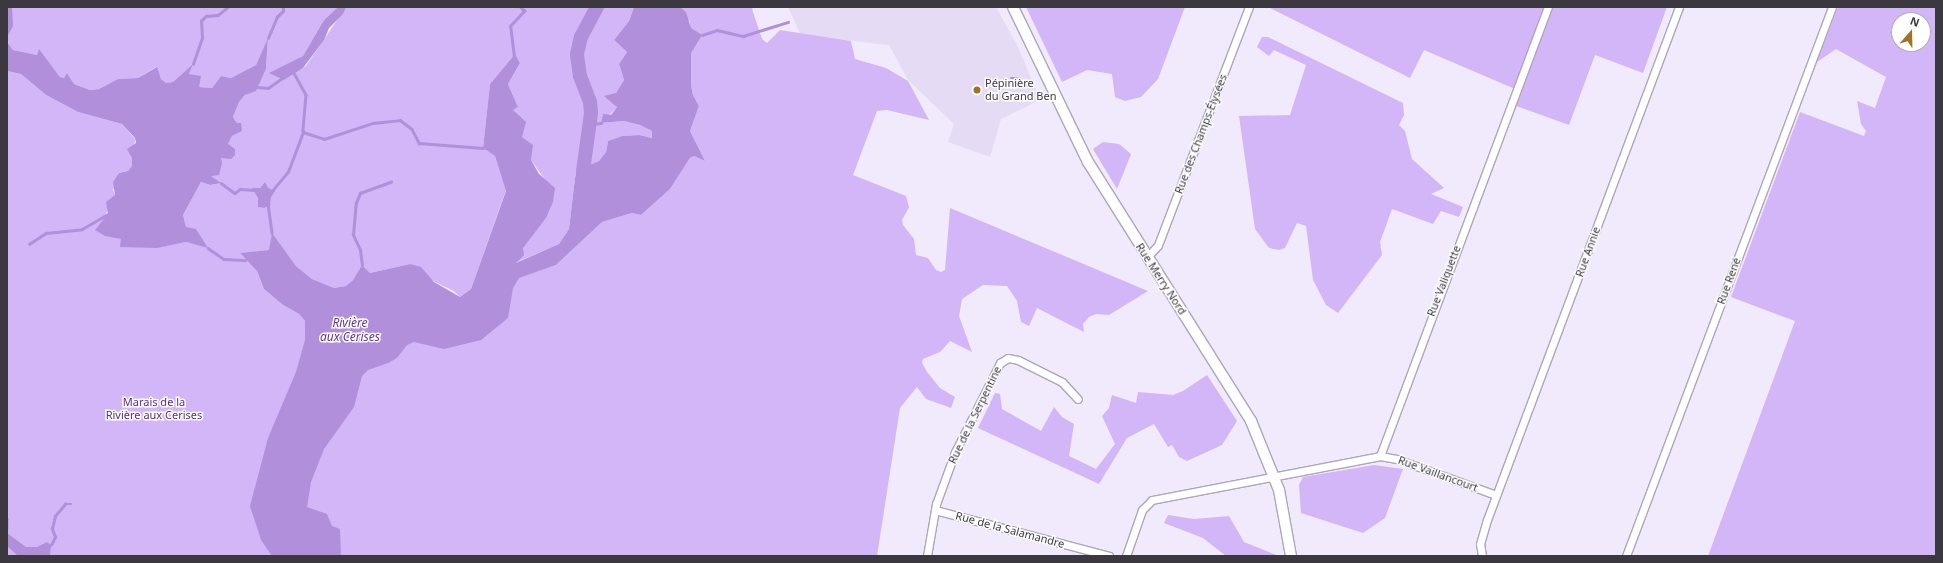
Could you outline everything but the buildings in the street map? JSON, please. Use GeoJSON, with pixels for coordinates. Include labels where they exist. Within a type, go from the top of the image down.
{"type":"FeatureCollection","features":[{"type":"Feature","properties":{"kind":"main road","name":"Rue Merry Nord"},"geometry":{"type":"LineString","coordinates":[[1013,7],[1076,142],[1147,257],[1241,403],[1275,475],[1287,520],[1292,556]]}},
{"type":"Feature","properties":{"kind":"street","name":"Rue des Champs-Élysées"},"geometry":{"type":"LineString","coordinates":[[1147,257],[1158,245],[1249,7]]}},
{"type":"Feature","properties":{"kind":"street","name":"Rue Valiquette"},"geometry":{"type":"LineString","coordinates":[[1380,456],[1548,7]]}},
{"type":"Feature","properties":{"kind":"street","name":"Rue Annie"},"geometry":{"type":"LineString","coordinates":[[1496,495],[1679,7]]}},
{"type":"Feature","properties":{"kind":"street","name":"Rue René"},"geometry":{"type":"LineString","coordinates":[[1626,556],[1832,7]]}},
{"type":"Feature","properties":{"kind":"street","name":"Rue de la Serpentine"},"geometry":{"type":"LineString","coordinates":[[927,556],[935,510],[960,441],[1002,361],[1018,360],[1057,379],[1067,386],[1078,399]]}},
{"type":"Feature","properties":{"kind":"street"},"geometry":{"type":"LineString","coordinates":[[1126,556],[1142,510],[1152,500],[1275,475],[1380,456]]}},
{"type":"Feature","properties":{"kind":"street","name":"Rue Vaillancourt"},"geometry":{"type":"LineString","coordinates":[[1380,456],[1397,459],[1496,495]]}},
{"type":"Feature","properties":{"kind":"street"},"geometry":{"type":"LineString","coordinates":[[1482,556],[1480,544],[1496,495]]}},
{"type":"Feature","properties":{"kind":"street","name":"Rue de la Salamandre"},"geometry":{"type":"LineString","coordinates":[[935,510],[1109,556]]}},
{"type":"Feature","properties":{"kind":"shaded area","name":"Pépinière du Grand Ben"},"geometry":{"type":"Polygon","coordinates":[[[788,7],[996,7],[1018,47],[1040,100],[1001,119],[990,157],[948,142],[954,124],[908,80],[889,45],[801,35],[788,7]]]}},
{"type":"Feature","properties":{"kind":"green space","name":"Marais de la Rivière aux Cerises"},"geometry":{"type":"Polygon","coordinates":[[[12,7],[338,7],[324,20],[303,56],[288,64],[284,80],[306,66],[346,7],[634,7],[629,21],[614,40],[627,52],[619,64],[624,80],[616,93],[617,107],[602,123],[624,121],[640,125],[652,131],[652,138],[639,135],[622,136],[608,141],[606,152],[599,161],[592,164],[588,163],[585,153],[579,162],[575,178],[569,229],[559,244],[515,263],[522,248],[546,218],[546,181],[531,160],[532,145],[522,137],[518,117],[513,110],[518,107],[508,84],[520,63],[515,54],[490,84],[483,148],[495,156],[506,190],[471,289],[460,297],[454,291],[435,282],[410,264],[370,273],[362,265],[353,280],[346,286],[334,288],[312,279],[296,266],[272,234],[270,250],[240,253],[257,271],[264,289],[283,305],[299,314],[305,321],[408,321],[488,288],[556,265],[602,222],[632,213],[641,215],[670,189],[690,158],[694,156],[705,161],[690,131],[699,106],[693,95],[691,85],[690,22],[680,7],[754,7],[752,9],[762,39],[767,43],[780,30],[851,41],[855,59],[886,68],[908,81],[929,120],[887,110],[877,111],[853,175],[906,196],[909,207],[902,220],[903,225],[914,239],[916,255],[928,258],[936,270],[941,272],[945,270],[950,208],[1148,291],[1109,315],[1096,314],[1089,317],[1083,324],[1084,332],[1037,308],[1029,326],[1021,322],[1017,301],[1007,286],[983,285],[962,299],[959,316],[972,352],[950,341],[940,352],[923,359],[922,363],[927,372],[940,388],[955,397],[951,408],[926,399],[917,387],[900,408],[877,556],[7,556],[7,71],[21,74],[46,95],[78,112],[122,124],[135,139],[132,166],[128,171],[119,173],[113,190],[115,195],[104,218],[159,247],[186,242],[207,247],[186,227],[183,215],[201,182],[210,185],[221,183],[210,176],[232,136],[242,130],[233,117],[239,102],[245,95],[256,90],[266,69],[268,39],[256,65],[231,78],[221,76],[212,88],[199,87],[189,74],[192,65],[173,82],[166,83],[161,79],[156,67],[138,78],[118,79],[99,89],[90,90],[74,84],[67,73],[64,78],[60,77],[39,50],[37,55],[13,50],[9,46],[7,37],[12,20],[12,7]],[[265,182],[260,188],[258,207],[264,208],[270,206],[265,182]]]}},
{"type":"Feature","properties":{"kind":"green space"},"geometry":{"type":"Polygon","coordinates":[[[1026,7],[1185,7],[1158,79],[1141,97],[1125,101],[1115,97],[1112,74],[1087,70],[1062,82],[1026,7]]]}},
{"type":"Feature","properties":{"kind":"green space"},"geometry":{"type":"Polygon","coordinates":[[[1268,7],[1667,7],[1643,73],[1595,55],[1569,125],[1516,106],[1522,92],[1424,50],[1410,78],[1268,7]]]}},
{"type":"Feature","properties":{"kind":"green space"},"geometry":{"type":"Polygon","coordinates":[[[1838,7],[1936,7],[1936,556],[1708,556],[1795,321],[1731,297],[1800,112],[1864,136],[1866,131],[1861,124],[1857,101],[1875,108],[1886,77],[1836,49],[1817,62],[1838,7]]]}},
{"type":"Feature","properties":{"kind":"green space"},"geometry":{"type":"Polygon","coordinates":[[[1262,37],[1268,37],[1403,103],[1404,115],[1399,125],[1405,131],[1412,159],[1444,188],[1431,194],[1463,207],[1459,217],[1441,211],[1433,224],[1392,209],[1380,242],[1382,255],[1338,313],[1326,305],[1313,280],[1306,226],[1297,223],[1285,248],[1279,250],[1269,248],[1255,229],[1239,116],[1290,115],[1306,65],[1274,50],[1269,56],[1257,47],[1262,37]]]}},
{"type":"Feature","properties":{"kind":"green space"},"geometry":{"type":"Polygon","coordinates":[[[1103,142],[1119,144],[1131,154],[1117,189],[1093,149],[1103,142]]]}},
{"type":"Feature","properties":{"kind":"green space"},"geometry":{"type":"Polygon","coordinates":[[[1207,375],[1237,421],[1222,445],[1187,461],[1179,457],[1172,445],[1168,447],[1154,424],[1127,438],[1099,484],[978,428],[995,393],[1000,394],[1002,409],[1041,431],[1054,407],[1062,417],[1074,424],[1069,456],[1096,469],[1115,444],[1102,416],[1109,408],[1112,395],[1136,403],[1138,392],[1173,395],[1183,391],[1207,375]]]}},
{"type":"Feature","properties":{"kind":"green space"},"geometry":{"type":"Polygon","coordinates":[[[1374,465],[1403,469],[1385,518],[1363,533],[1301,513],[1299,485],[1303,477],[1374,465]]]}},
{"type":"Feature","properties":{"kind":"green space"},"geometry":{"type":"Polygon","coordinates":[[[1168,515],[1194,519],[1229,516],[1244,542],[1279,556],[1226,556],[1203,538],[1164,523],[1168,515]]]}},
{"type":"Feature","properties":{"kind":"water"},"geometry":{"type":"Polygon","coordinates":[[[7,7],[12,7],[13,26],[7,37],[7,7]]]}},
{"type":"Feature","properties":{"kind":"water"},"geometry":{"type":"Polygon","coordinates":[[[338,7],[346,7],[343,14],[329,28],[324,40],[303,68],[284,80],[269,73],[303,56],[324,20],[338,7]]]}},
{"type":"Feature","properties":{"kind":"water","name":"Rivière aux Cerises"},"geometry":{"type":"Polygon","coordinates":[[[634,7],[680,7],[686,12],[691,28],[702,35],[691,53],[691,85],[693,95],[699,106],[690,131],[705,161],[694,156],[690,158],[670,189],[641,215],[632,213],[602,222],[556,265],[519,278],[513,288],[508,318],[481,340],[444,349],[414,342],[407,345],[397,358],[368,370],[362,376],[354,407],[324,449],[311,482],[307,507],[327,514],[332,526],[340,529],[341,556],[272,556],[261,540],[250,506],[268,438],[296,372],[305,340],[305,321],[299,314],[283,305],[264,289],[257,271],[240,253],[269,250],[272,233],[296,266],[312,279],[334,288],[346,286],[353,280],[362,265],[370,273],[410,264],[421,267],[434,282],[460,297],[471,289],[506,191],[495,156],[483,148],[490,84],[515,54],[520,63],[508,84],[518,107],[513,110],[526,122],[522,137],[533,145],[531,160],[539,174],[555,188],[553,202],[546,218],[523,248],[524,255],[516,263],[559,244],[569,229],[575,178],[579,162],[585,152],[588,163],[592,164],[599,161],[606,152],[608,141],[622,136],[639,135],[652,138],[652,131],[640,125],[624,121],[601,123],[603,114],[611,115],[617,107],[604,96],[616,93],[624,80],[619,64],[627,52],[614,40],[629,21],[634,7]]]}},
{"type":"Feature","properties":{"kind":"water"},"geometry":{"type":"Polygon","coordinates":[[[268,38],[266,69],[256,91],[245,95],[239,102],[233,117],[237,123],[241,123],[242,131],[232,136],[228,144],[235,149],[235,155],[231,159],[221,158],[222,163],[219,175],[211,176],[221,183],[210,185],[201,182],[183,215],[186,227],[196,229],[208,248],[186,242],[157,248],[120,247],[121,239],[105,236],[95,230],[108,214],[106,202],[115,195],[113,182],[119,173],[128,171],[132,166],[132,158],[127,149],[136,143],[135,138],[122,124],[78,112],[46,95],[21,74],[7,71],[7,42],[13,50],[37,55],[39,49],[60,77],[64,78],[67,73],[74,84],[90,90],[99,89],[118,79],[138,78],[157,67],[161,79],[166,83],[173,82],[193,64],[189,74],[201,76],[199,87],[212,88],[221,76],[231,78],[256,65],[268,38]]]}},
{"type":"Feature","properties":{"kind":"water"},"geometry":{"type":"Polygon","coordinates":[[[265,182],[268,188],[275,191],[271,197],[270,206],[264,208],[258,207],[258,198],[252,188],[260,188],[265,182]]]}},
{"type":"Feature","properties":{"kind":"water"},"geometry":{"type":"Polygon","coordinates":[[[7,533],[26,547],[37,547],[47,542],[51,545],[50,556],[18,556],[7,546],[7,533]]]}},
{"type":"Feature","properties":{"kind":"waterway"},"geometry":{"type":"LineString","coordinates":[[193,64],[202,38],[201,21],[206,16],[218,15],[228,7]]}},
{"type":"Feature","properties":{"kind":"waterway"},"geometry":{"type":"LineString","coordinates":[[268,38],[277,17],[283,11],[283,7]]}},
{"type":"Feature","properties":{"kind":"waterway"},"geometry":{"type":"LineString","coordinates":[[514,57],[510,26],[524,11],[520,7]]}},
{"type":"Feature","properties":{"kind":"waterway","name":"Rivière aux Cerises"},"geometry":{"type":"LineString","coordinates":[[583,171],[591,113],[590,102],[580,76],[577,54],[581,37],[597,7]]}},
{"type":"Feature","properties":{"kind":"waterway"},"geometry":{"type":"LineString","coordinates":[[702,35],[717,30],[743,36],[788,22]]}},
{"type":"Feature","properties":{"kind":"waterway"},"geometry":{"type":"LineString","coordinates":[[294,73],[306,95],[303,131]]}},
{"type":"Feature","properties":{"kind":"waterway"},"geometry":{"type":"LineString","coordinates":[[1011,78],[1019,78],[1020,86],[1026,85]]}},
{"type":"Feature","properties":{"kind":"waterway"},"geometry":{"type":"LineString","coordinates":[[257,87],[268,88],[281,79]]}},
{"type":"Feature","properties":{"kind":"waterway"},"geometry":{"type":"LineString","coordinates":[[271,192],[288,172],[303,132],[324,139],[373,123],[400,120],[412,129],[419,143],[483,148]]}},
{"type":"Feature","properties":{"kind":"waterway"},"geometry":{"type":"LineString","coordinates":[[590,124],[601,123]]}},
{"type":"Feature","properties":{"kind":"waterway"},"geometry":{"type":"LineString","coordinates":[[362,265],[360,250],[353,235],[356,203],[360,193],[391,182]]}},
{"type":"Feature","properties":{"kind":"waterway"},"geometry":{"type":"LineString","coordinates":[[221,183],[235,193],[240,189],[254,190]]}},
{"type":"Feature","properties":{"kind":"waterway"},"geometry":{"type":"LineString","coordinates":[[268,204],[272,233]]}},
{"type":"Feature","properties":{"kind":"waterway"},"geometry":{"type":"LineString","coordinates":[[29,244],[46,233],[82,229],[108,214]]}},
{"type":"Feature","properties":{"kind":"waterway"},"geometry":{"type":"LineString","coordinates":[[208,248],[224,259],[245,260]]}},
{"type":"Feature","properties":{"kind":"waterway"},"geometry":{"type":"LineString","coordinates":[[51,545],[55,537],[52,529],[55,516],[65,504],[71,504]]}},
{"type":"Feature","properties":{"kind":"waterway"},"geometry":{"type":"LineString","coordinates":[[7,519],[7,528]]}},
{"type":"Feature","properties":{"kind":"place","name":"Pépinière du Grand Ben"},"geometry":{"type":"Point","coordinates":[977,90]}}]}
